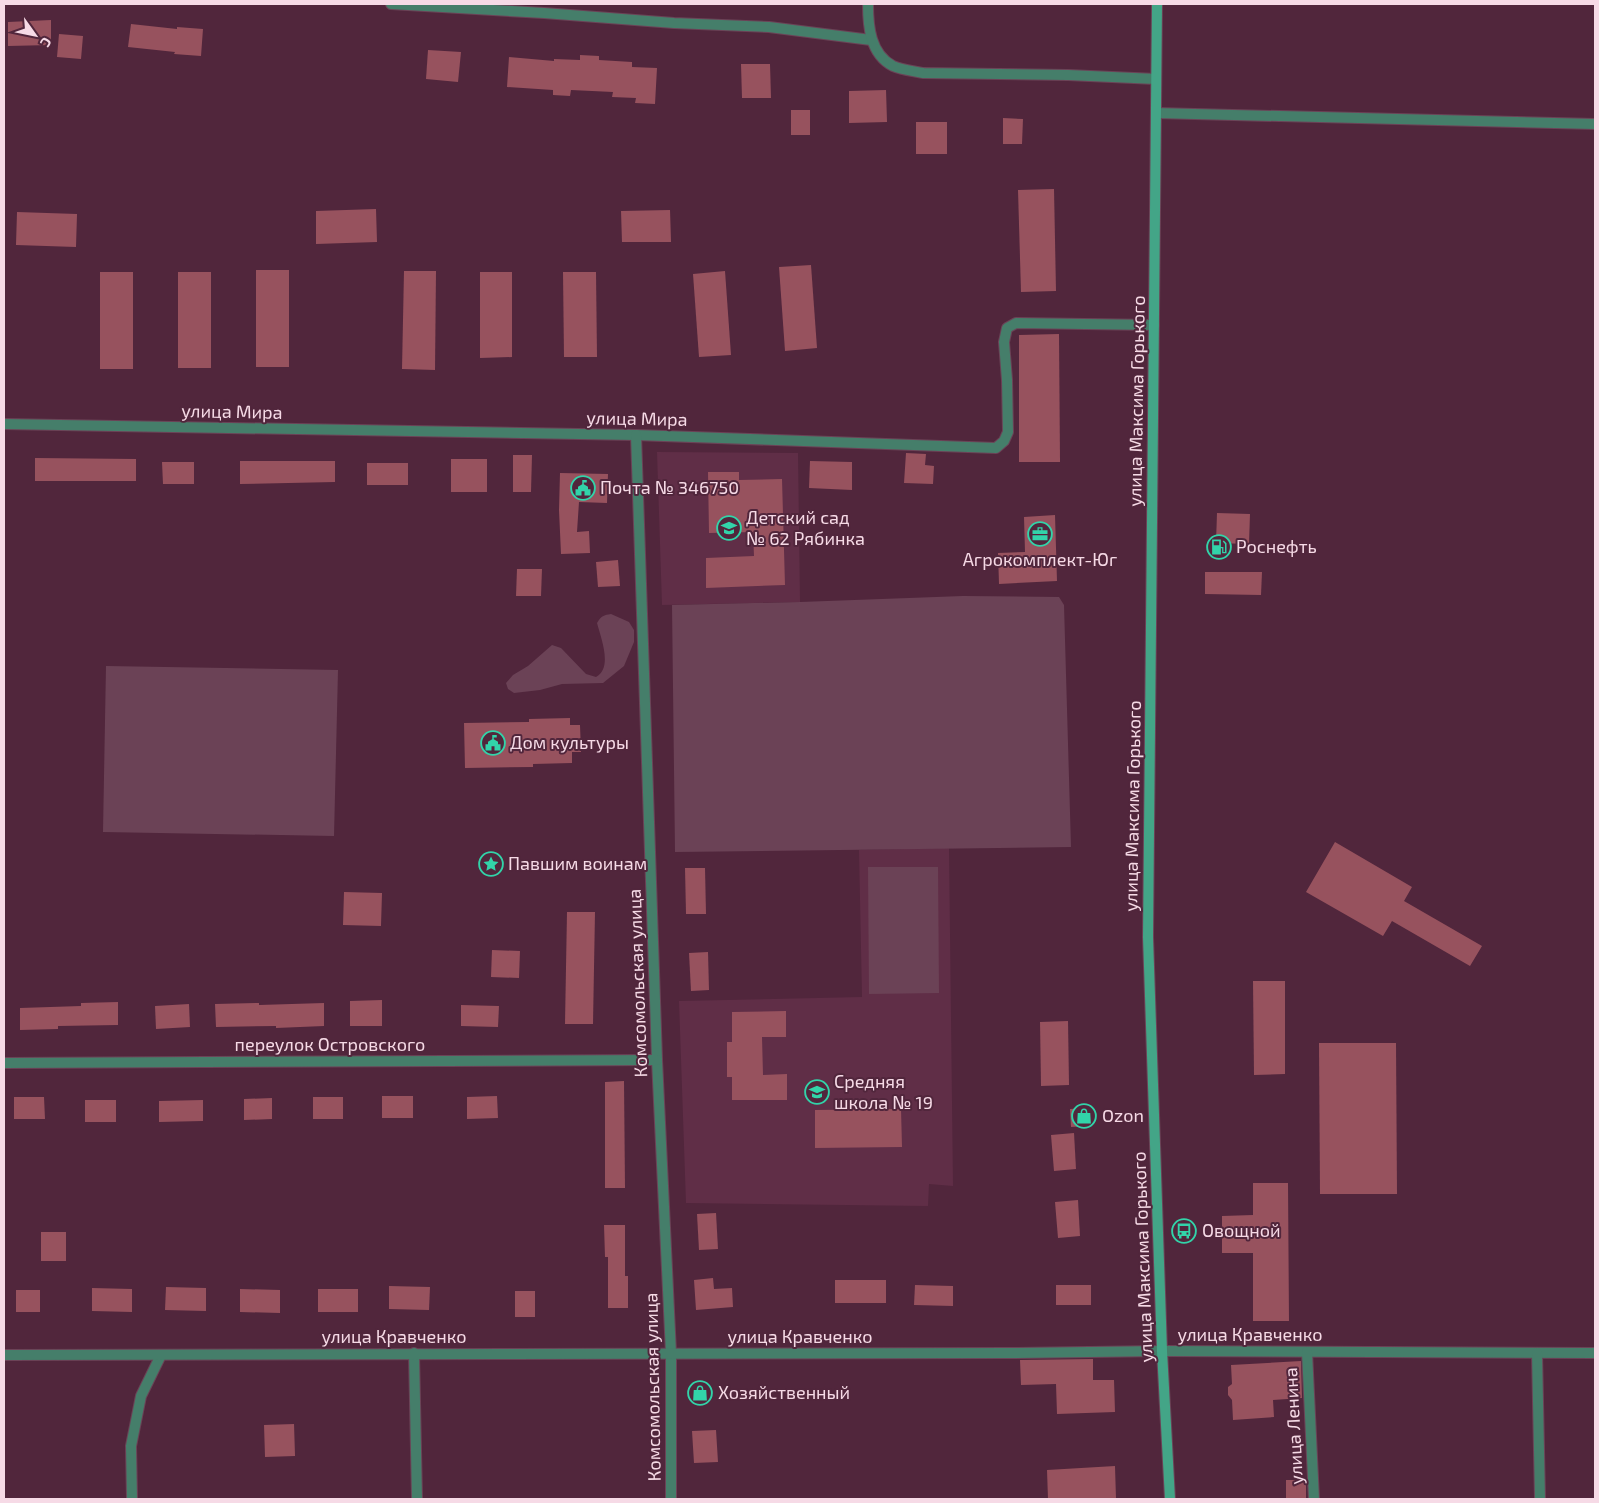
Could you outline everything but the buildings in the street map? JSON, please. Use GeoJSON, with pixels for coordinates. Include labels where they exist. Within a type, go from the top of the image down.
{"type":"FeatureCollection","features":[{"type":"Feature","properties":{"kind":"main road","name":"улица Максима Горького"},"geometry":{"type":"LineString","coordinates":[[1157,4],[1148,937],[1162,1351],[1170,1499]]}},
{"type":"Feature","properties":{"kind":"street"},"geometry":{"type":"LineString","coordinates":[[391,4],[553,13],[674,23],[769,26],[871,40]]}},
{"type":"Feature","properties":{"kind":"street"},"geometry":{"type":"LineString","coordinates":[[868,4],[871,40],[881,56],[893,66],[923,73],[1068,75],[1156,79]]}},
{"type":"Feature","properties":{"kind":"street"},"geometry":{"type":"LineString","coordinates":[[1156,113],[1595,124]]}},
{"type":"Feature","properties":{"kind":"street","name":"улица Мира"},"geometry":{"type":"LineString","coordinates":[[4,424],[636,435],[996,448],[1004,441],[1008,432],[1004,342],[1007,328],[1016,323],[1154,325]]}},
{"type":"Feature","properties":{"kind":"street","name":"Комсомольская улица"},"geometry":{"type":"LineString","coordinates":[[636,435],[656,1060],[671,1353],[671,1499]]}},
{"type":"Feature","properties":{"kind":"street","name":"переулок Островского"},"geometry":{"type":"LineString","coordinates":[[4,1063],[656,1060]]}},
{"type":"Feature","properties":{"kind":"street","name":"улица Кравченко"},"geometry":{"type":"LineString","coordinates":[[4,1355],[1162,1351],[1595,1353]]}},
{"type":"Feature","properties":{"kind":"street","name":"улица Ленина"},"geometry":{"type":"LineString","coordinates":[[1307,1352],[1314,1499]]}},
{"type":"Feature","properties":{"kind":"street"},"geometry":{"type":"LineString","coordinates":[[414,1353],[417,1499]]}},
{"type":"Feature","properties":{"kind":"street"},"geometry":{"type":"LineString","coordinates":[[1538,1353],[1540,1499]]}},
{"type":"Feature","properties":{"kind":"street"},"geometry":{"type":"LineString","coordinates":[[132,1499],[131,1446],[141,1396],[160,1355]]}},
{"type":"Feature","properties":{"kind":"shaded area","name":"Детский сад № 62 Рябинка"},"geometry":{"type":"Polygon","coordinates":[[[657,452],[798,453],[800,602],[662,605],[657,452]]]}},
{"type":"Feature","properties":{"kind":"shaded area"},"geometry":{"type":"Polygon","coordinates":[[[963,596],[1059,597],[1064,605],[1071,847],[675,852],[672,605],[963,596]]]}},
{"type":"Feature","properties":{"kind":"shaded area"},"geometry":{"type":"Polygon","coordinates":[[[611,614],[629,622],[634,630],[634,642],[624,666],[603,683],[562,684],[540,690],[514,693],[508,689],[506,683],[513,675],[528,666],[552,645],[561,648],[586,674],[596,677],[601,673],[605,660],[597,623],[603,616],[611,614]]]}},
{"type":"Feature","properties":{"kind":"shaded area"},"geometry":{"type":"Polygon","coordinates":[[[106,666],[338,670],[334,836],[103,832],[106,666]]]}},
{"type":"Feature","properties":{"kind":"shaded area","name":"Средняя школа № 19"},"geometry":{"type":"Polygon","coordinates":[[[949,848],[953,1186],[929,1184],[928,1206],[686,1203],[679,1001],[862,997],[859,850],[949,848]]]}},
{"type":"Feature","properties":{"kind":"shaded area"},"geometry":{"type":"Polygon","coordinates":[[[868,867],[938,867],[939,993],[869,994],[868,867]]]}},
{"type":"Feature","properties":{"kind":"place","name":"Почта № 346750"},"geometry":{"type":"Point","coordinates":[583,488]}},
{"type":"Feature","properties":{"kind":"place","name":"Детский сад № 62 Рябинка"},"geometry":{"type":"Point","coordinates":[729,528]}},
{"type":"Feature","properties":{"kind":"place","name":"Агрокомплект-Юг"},"geometry":{"type":"Point","coordinates":[1040,534]}},
{"type":"Feature","properties":{"kind":"place","name":"Роснефть"},"geometry":{"type":"Point","coordinates":[1219,547]}},
{"type":"Feature","properties":{"kind":"place","name":"Дом культуры"},"geometry":{"type":"Point","coordinates":[493,743]}},
{"type":"Feature","properties":{"kind":"place","name":"Павшим воинам"},"geometry":{"type":"Point","coordinates":[491,864]}},
{"type":"Feature","properties":{"kind":"place","name":"Средняя школа № 19"},"geometry":{"type":"Point","coordinates":[817,1092]}},
{"type":"Feature","properties":{"kind":"place","name":"Ozon"},"geometry":{"type":"Point","coordinates":[1084,1116]}},
{"type":"Feature","properties":{"kind":"place","name":"Овощной"},"geometry":{"type":"Point","coordinates":[1184,1231]}},
{"type":"Feature","properties":{"kind":"place","name":"Хозяйственный"},"geometry":{"type":"Point","coordinates":[700,1393]}}]}
